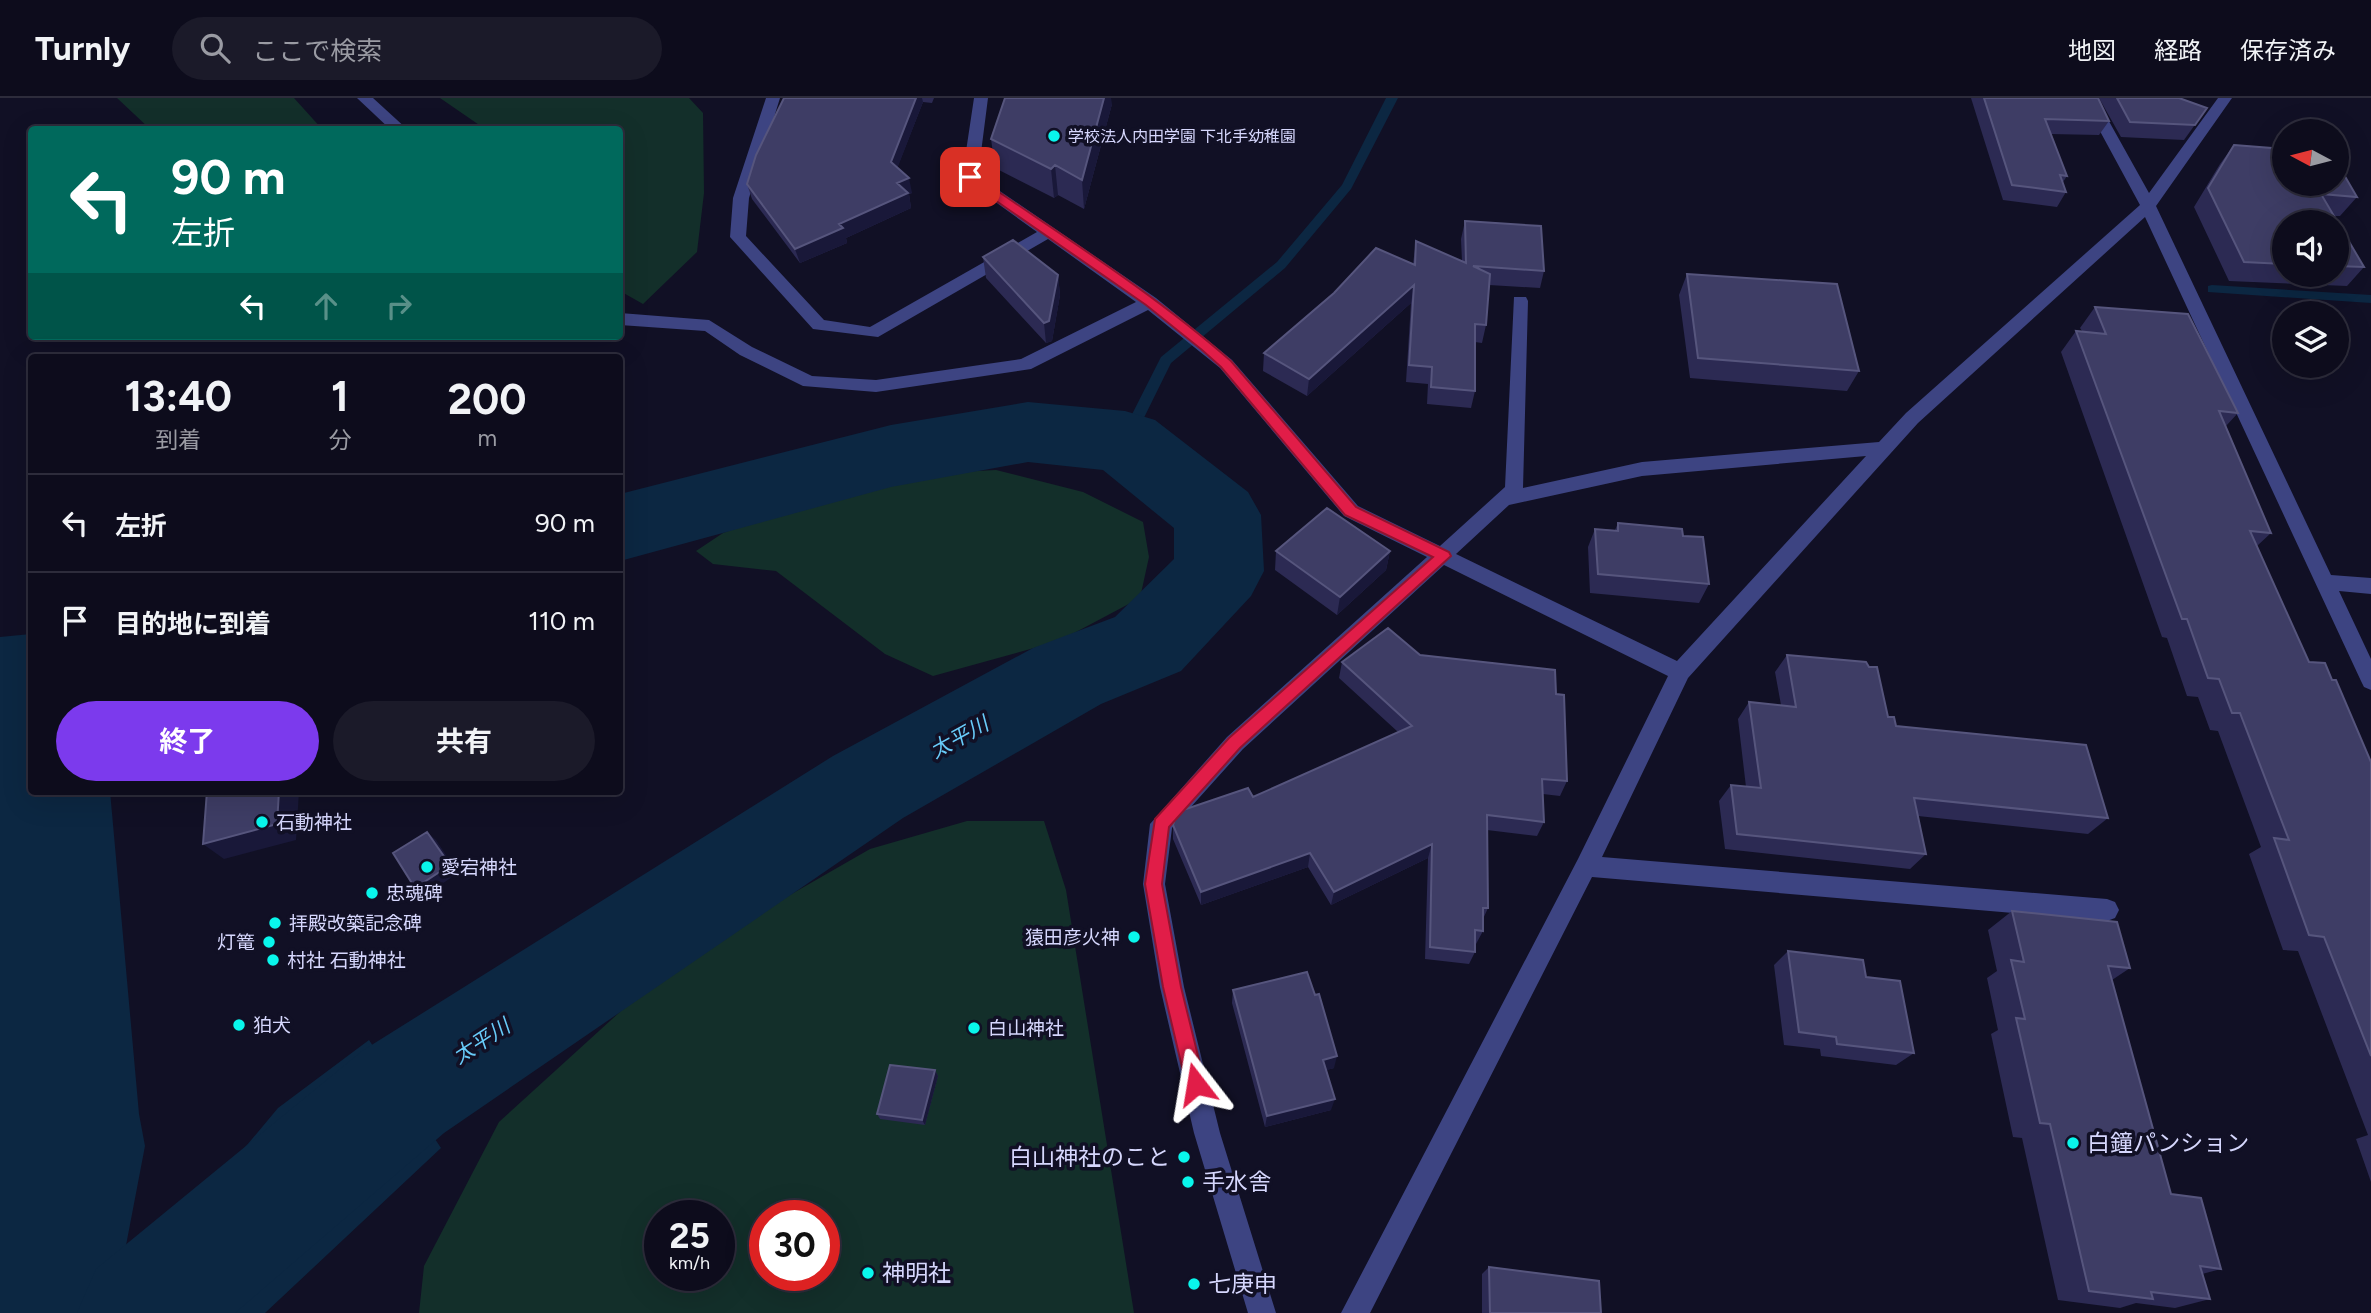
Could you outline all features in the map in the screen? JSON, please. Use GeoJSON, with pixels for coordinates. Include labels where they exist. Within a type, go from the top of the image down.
{"type":"FeatureCollection","features":[{"type":"Feature","properties":{"kind":"street"},"geometry":{"type":"LineString","coordinates":[[364,98],[396,126]]}},
{"type":"Feature","properties":{"kind":"street"},"geometry":{"type":"LineString","coordinates":[[774,98],[741,198],[738,237],[819,325],[872,332],[1047,233]]}},
{"type":"Feature","properties":{"kind":"street"},"geometry":{"type":"LineString","coordinates":[[981,98],[976,113],[970,177],[1150,302],[1226,364],[1350,511],[1680,672]]}},
{"type":"Feature","properties":{"kind":"street"},"geometry":{"type":"LineString","coordinates":[[2089,98],[2148,206],[2371,681]]}},
{"type":"Feature","properties":{"kind":"street"},"geometry":{"type":"LineString","coordinates":[[1354,1313],[1586,866],[1680,672],[1912,418],[2148,206],[2225,98]]}},
{"type":"Feature","properties":{"kind":"street"},"geometry":{"type":"LineString","coordinates":[[623,319],[709,326],[746,351],[809,382],[876,386],[1025,365],[1150,302]]}},
{"type":"Feature","properties":{"kind":"street"},"geometry":{"type":"LineString","coordinates":[[1262,1313],[1208,1133],[1172,987],[1154,884],[1161,824],[1235,743],[1514,490],[1520,302]]}},
{"type":"Feature","properties":{"kind":"street"},"geometry":{"type":"LineString","coordinates":[[1506,499],[1642,469],[1885,448]]}},
{"type":"Feature","properties":{"kind":"street"},"geometry":{"type":"LineString","coordinates":[[2324,582],[2371,586]]}},
{"type":"Feature","properties":{"kind":"street"},"geometry":{"type":"LineString","coordinates":[[1586,866],[2107,910]]}},
{"type":"Feature","properties":{"kind":"green space"},"geometry":{"type":"Polygon","coordinates":[[[117,98],[294,98],[319,126],[147,126],[117,98]]]}},
{"type":"Feature","properties":{"kind":"green space"},"geometry":{"type":"Polygon","coordinates":[[[440,98],[689,98],[703,113],[704,193],[697,252],[643,304],[623,293],[623,126],[481,126],[440,98]]]}},
{"type":"Feature","properties":{"kind":"green space"},"geometry":{"type":"Polygon","coordinates":[[[996,470],[1083,492],[1143,522],[1149,557],[1140,598],[1059,641],[933,676],[885,654],[776,571],[713,564],[696,551],[723,533],[879,476],[996,470]]]}},
{"type":"Feature","properties":{"kind":"green space"},"geometry":{"type":"Polygon","coordinates":[[[967,821],[1044,821],[1066,890],[1134,1313],[419,1313],[424,1266],[499,1122],[677,960],[870,849],[967,821]]]}},
{"type":"Feature","properties":{"kind":"water"},"geometry":{"type":"Polygon","coordinates":[[[28,634],[28,795],[110,795],[139,1114],[145,1146],[115,1303],[278,1108],[369,1040],[441,1148],[265,1313],[0,1313],[0,637],[28,634]]]}},
{"type":"Feature","properties":{"kind":"building"},"geometry":{"type":"Polygon","coordinates":[[[784,98],[916,98],[891,162],[909,178],[897,183],[908,193],[839,224],[843,228],[795,249],[747,184],[756,155],[784,98]]]}},
{"type":"Feature","properties":{"kind":"building"},"geometry":{"type":"Polygon","coordinates":[[[1005,98],[1104,98],[1082,180],[1055,165],[1051,169],[991,139],[1005,98]]]}},
{"type":"Feature","properties":{"kind":"building"},"geometry":{"type":"Polygon","coordinates":[[[1984,98],[2098,98],[2109,121],[2045,119],[2067,176],[2060,175],[2066,192],[2012,185],[1984,98]]]}},
{"type":"Feature","properties":{"kind":"building"},"geometry":{"type":"Polygon","coordinates":[[[2117,98],[2179,98],[2207,108],[2195,125],[2130,122],[2117,98]]]}},
{"type":"Feature","properties":{"kind":"building"},"geometry":{"type":"Polygon","coordinates":[[[2234,145],[2272,148],[2272,196],[2322,196],[2330,210],[2272,210],[2272,263],[2244,262],[2208,188],[2234,145]]]}},
{"type":"Feature","properties":{"kind":"building"},"geometry":{"type":"Polygon","coordinates":[[[2349,183],[2357,197],[2345,196],[2349,196],[2349,183]]]}},
{"type":"Feature","properties":{"kind":"building"},"geometry":{"type":"Polygon","coordinates":[[[1465,221],[1541,226],[1544,271],[1473,266],[1490,274],[1486,325],[1475,324],[1475,391],[1431,387],[1432,367],[1409,365],[1414,285],[1309,379],[1264,353],[1334,293],[1376,248],[1415,265],[1416,241],[1466,263],[1465,221]]]}},
{"type":"Feature","properties":{"kind":"building"},"geometry":{"type":"Polygon","coordinates":[[[1013,240],[1058,275],[1049,321],[1044,323],[983,257],[1013,240]]]}},
{"type":"Feature","properties":{"kind":"building"},"geometry":{"type":"Polygon","coordinates":[[[2349,242],[2364,267],[2349,266],[2349,242]]]}},
{"type":"Feature","properties":{"kind":"building"},"geometry":{"type":"Polygon","coordinates":[[[1687,274],[1837,284],[1859,371],[1698,358],[1687,274]]]}},
{"type":"Feature","properties":{"kind":"building"},"geometry":{"type":"Polygon","coordinates":[[[2095,307],[2188,314],[2238,413],[2219,411],[2271,533],[2250,531],[2309,662],[2325,663],[2332,680],[2336,680],[2371,762],[2371,1056],[2324,937],[2309,935],[2274,838],[2289,840],[2240,713],[2232,713],[2219,679],[2208,678],[2187,619],[2182,619],[2076,331],[2106,334],[2095,307]]]}},
{"type":"Feature","properties":{"kind":"building"},"geometry":{"type":"Polygon","coordinates":[[[1327,508],[1390,551],[1340,597],[1276,551],[1327,508]]]}},
{"type":"Feature","properties":{"kind":"building"},"geometry":{"type":"Polygon","coordinates":[[[1618,523],[1682,529],[1683,536],[1703,537],[1709,584],[1598,574],[1595,529],[1618,531],[1618,523]]]}},
{"type":"Feature","properties":{"kind":"building"},"geometry":{"type":"Polygon","coordinates":[[[1388,628],[1420,655],[1555,670],[1556,694],[1564,695],[1567,781],[1542,779],[1544,822],[1487,815],[1488,908],[1483,908],[1483,931],[1475,930],[1475,952],[1430,947],[1432,844],[1334,892],[1310,853],[1201,892],[1173,825],[1177,812],[1248,788],[1253,797],[1412,726],[1342,662],[1388,628]]]}},
{"type":"Feature","properties":{"kind":"building"},"geometry":{"type":"Polygon","coordinates":[[[1787,655],[1866,662],[1869,667],[1877,667],[1888,717],[1894,717],[1896,726],[2086,745],[2108,818],[1914,798],[1926,854],[1737,834],[1731,785],[1761,788],[1749,702],[1796,707],[1787,655]]]}},
{"type":"Feature","properties":{"kind":"building"},"geometry":{"type":"Polygon","coordinates":[[[207,795],[279,795],[277,824],[203,844],[207,795]]]}},
{"type":"Feature","properties":{"kind":"building","name":"愛宕神社"},"geometry":{"type":"Polygon","coordinates":[[[427,832],[450,865],[415,888],[393,853],[427,832]]]}},
{"type":"Feature","properties":{"kind":"building"},"geometry":{"type":"Polygon","coordinates":[[[2012,911],[2117,922],[2130,968],[2108,966],[2171,1194],[2201,1198],[2221,1269],[2200,1266],[2210,1299],[2151,1292],[2153,1299],[2089,1291],[2050,1124],[2040,1123],[2016,1018],[2025,1019],[2011,960],[2024,962],[2012,911]]]}},
{"type":"Feature","properties":{"kind":"building"},"geometry":{"type":"Polygon","coordinates":[[[1788,951],[1863,960],[1866,977],[1900,981],[1914,1053],[1837,1044],[1836,1037],[1799,1032],[1788,951]]]}},
{"type":"Feature","properties":{"kind":"building"},"geometry":{"type":"Polygon","coordinates":[[[1307,972],[1315,995],[1319,994],[1337,1056],[1323,1060],[1335,1099],[1267,1116],[1233,990],[1307,972]]]}},
{"type":"Feature","properties":{"kind":"building"},"geometry":{"type":"Polygon","coordinates":[[[890,1065],[935,1070],[922,1120],[877,1114],[890,1065]]]}},
{"type":"Feature","properties":{"kind":"building"},"geometry":{"type":"Polygon","coordinates":[[[1489,1267],[1599,1281],[1601,1313],[1490,1313],[1489,1267]]]}},
{"type":"Feature","properties":{"kind":"waterway"},"geometry":{"type":"LineString","coordinates":[[1125,442],[1166,360],[1281,265],[1347,186],[1392,98]]}},
{"type":"Feature","properties":{"kind":"waterway"},"geometry":{"type":"LineString","coordinates":[[2212,289],[2371,299]]}},
{"type":"Feature","properties":{"kind":"waterway","name":"太平川"},"geometry":{"type":"LineString","coordinates":[[140,1313],[403,1092],[868,787],[1067,676],[1148,644],[1219,571],[1217,515],[1125,442],[1028,432],[891,456],[623,526]]}},
{"type":"Feature","properties":{"kind":"place","name":"学校法人内田学園 下北手幼稚園"},"geometry":{"type":"Point","coordinates":[1054,136]}},
{"type":"Feature","properties":{"kind":"place","name":"石動神社"},"geometry":{"type":"Point","coordinates":[262,822]}},
{"type":"Feature","properties":{"kind":"place","name":"愛宕神社"},"geometry":{"type":"Point","coordinates":[427,867]}},
{"type":"Feature","properties":{"kind":"place","name":"忠魂碑"},"geometry":{"type":"Point","coordinates":[372,893]}},
{"type":"Feature","properties":{"kind":"place","name":"拝殿改築記念碑"},"geometry":{"type":"Point","coordinates":[275,923]}},
{"type":"Feature","properties":{"kind":"place","name":"猿田彦火神"},"geometry":{"type":"Point","coordinates":[1134,937]}},
{"type":"Feature","properties":{"kind":"place","name":"灯篭"},"geometry":{"type":"Point","coordinates":[269,942]}},
{"type":"Feature","properties":{"kind":"place","name":"村社 石動神社"},"geometry":{"type":"Point","coordinates":[273,960]}},
{"type":"Feature","properties":{"kind":"place","name":"狛犬"},"geometry":{"type":"Point","coordinates":[239,1025]}},
{"type":"Feature","properties":{"kind":"place","name":"白山神社"},"geometry":{"type":"Point","coordinates":[974,1028]}},
{"type":"Feature","properties":{"kind":"place","name":"白鐘パンション"},"geometry":{"type":"Point","coordinates":[2073,1143]}},
{"type":"Feature","properties":{"kind":"place","name":"白山神社のこと"},"geometry":{"type":"Point","coordinates":[1184,1157]}},
{"type":"Feature","properties":{"kind":"place","name":"手水舎"},"geometry":{"type":"Point","coordinates":[1188,1182]}},
{"type":"Feature","properties":{"kind":"place","name":"神明社"},"geometry":{"type":"Point","coordinates":[868,1273]}},
{"type":"Feature","properties":{"kind":"place","name":"七庚申"},"geometry":{"type":"Point","coordinates":[1194,1284]}},
{"type":"Feature","properties":{"kind":"route"},"geometry":{"type":"LineString","coordinates":[[970,177],[1150,302],[1226,364],[1350,511],[1444,556],[1324,660],[1235,743],[1161,824],[1154,884],[1172,987],[1196,1084]]}}]}
